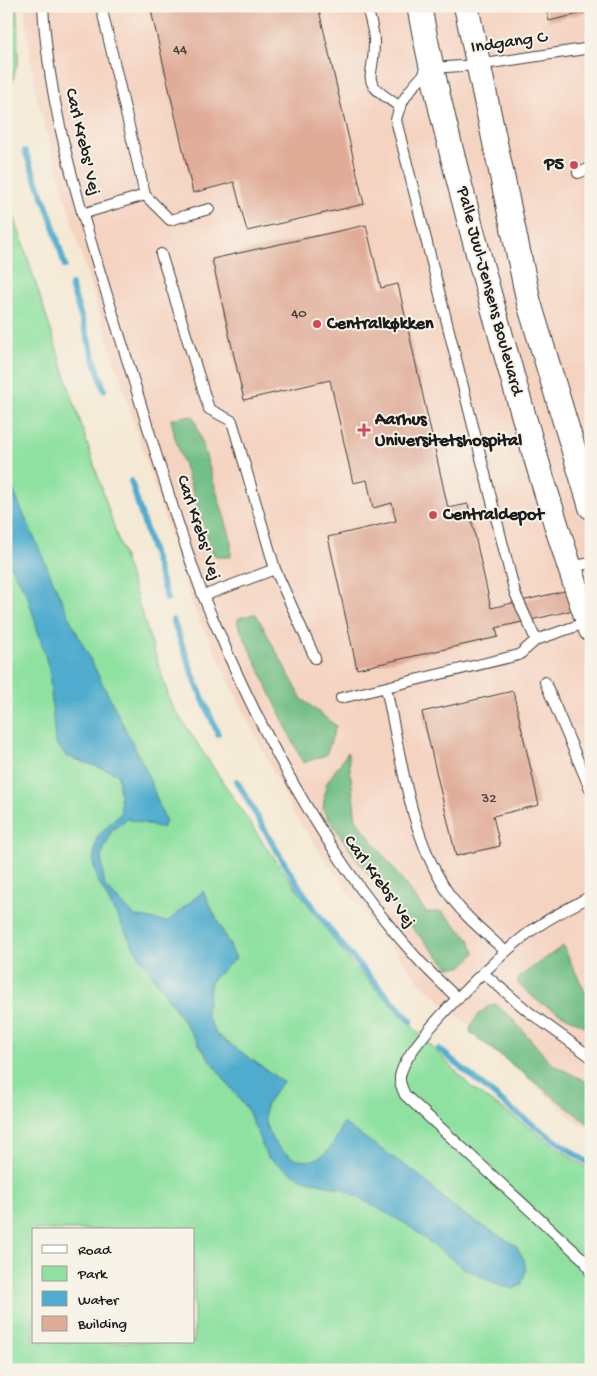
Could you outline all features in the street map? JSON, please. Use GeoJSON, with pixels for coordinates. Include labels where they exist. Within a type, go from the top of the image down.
{"type":"FeatureCollection","features":[{"type":"Feature","properties":{"kind":"street","name":"Palle Juul-Jensens Boulevard"},"geometry":{"type":"LineString","coordinates":[[418,6],[430,68],[467,214],[580,565],[589,626]]}},
{"type":"Feature","properties":{"kind":"street"},"geometry":{"type":"LineString","coordinates":[[459,6],[471,32]]}},
{"type":"Feature","properties":{"kind":"street","name":"Palle Juul-Jensens Boulevard"},"geometry":{"type":"LineString","coordinates":[[466,6],[529,303],[591,507]]}},
{"type":"Feature","properties":{"kind":"lane","name":"Carl Krebs' Vej"},"geometry":{"type":"LineString","coordinates":[[43,6],[54,104],[82,214],[178,525],[203,596],[245,691],[283,767],[332,846],[377,910],[410,950],[458,998]]}},
{"type":"Feature","properties":{"kind":"lane"},"geometry":{"type":"LineString","coordinates":[[101,6],[145,195],[170,220],[209,209]]}},
{"type":"Feature","properties":{"kind":"lane"},"geometry":{"type":"LineString","coordinates":[[367,6],[374,40],[370,77],[374,90],[399,106]]}},
{"type":"Feature","properties":{"kind":"lane","name":"Indgang C"},"geometry":{"type":"LineString","coordinates":[[430,68],[478,65],[591,48]]}},
{"type":"Feature","properties":{"kind":"lane"},"geometry":{"type":"LineString","coordinates":[[430,68],[407,92],[399,106],[396,120],[513,583],[536,640]]}},
{"type":"Feature","properties":{"kind":"lane"},"geometry":{"type":"LineString","coordinates":[[578,173],[591,168]]}},
{"type":"Feature","properties":{"kind":"lane"},"geometry":{"type":"LineString","coordinates":[[82,214],[145,195]]}},
{"type":"Feature","properties":{"kind":"lane"},"geometry":{"type":"LineString","coordinates":[[161,254],[209,409],[232,422],[275,569],[315,658]]}},
{"type":"Feature","properties":{"kind":"lane"},"geometry":{"type":"LineString","coordinates":[[203,596],[275,569]]}},
{"type":"Feature","properties":{"kind":"lane"},"geometry":{"type":"LineString","coordinates":[[341,698],[520,655],[536,640],[589,626]]}},
{"type":"Feature","properties":{"kind":"lane"},"geometry":{"type":"LineString","coordinates":[[545,682],[591,791]]}},
{"type":"Feature","properties":{"kind":"lane"},"geometry":{"type":"LineString","coordinates":[[386,688],[417,827],[430,860],[445,888],[462,912],[505,951]]}},
{"type":"Feature","properties":{"kind":"lane"},"geometry":{"type":"LineString","coordinates":[[591,896],[532,930],[505,951],[458,998],[406,1059],[399,1078],[404,1095],[585,1261],[591,1273]]}},
{"type":"Feature","properties":{"kind":"lane"},"geometry":{"type":"LineString","coordinates":[[483,973],[529,1012],[591,1057]]}},
{"type":"Feature","properties":{"kind":"shaded area","name":"Aarhus Universitetshospital"},"geometry":{"type":"Polygon","coordinates":[[[24,6],[591,6],[591,1130],[574,1120],[421,983],[361,911],[293,813],[191,602],[82,258],[35,89],[24,6]]]}},
{"type":"Feature","properties":{"kind":"green space"},"geometry":{"type":"Polygon","coordinates":[[[6,6],[17,6],[18,60],[6,106],[6,6]]]}},
{"type":"Feature","properties":{"kind":"green space"},"geometry":{"type":"Polygon","coordinates":[[[6,191],[171,704],[264,844],[351,963],[472,1088],[591,1171],[591,1370],[6,1370],[6,191]]]}},
{"type":"Feature","properties":{"kind":"green space"},"geometry":{"type":"Polygon","coordinates":[[[187,416],[194,417],[231,539],[231,557],[219,557],[213,554],[175,438],[171,419],[187,416]]]}},
{"type":"Feature","properties":{"kind":"green space"},"geometry":{"type":"Polygon","coordinates":[[[256,614],[302,699],[336,726],[326,755],[303,763],[237,622],[239,618],[256,614]]]}},
{"type":"Feature","properties":{"kind":"green space"},"geometry":{"type":"Polygon","coordinates":[[[348,752],[356,819],[426,912],[443,912],[470,940],[475,953],[462,967],[449,967],[414,930],[367,872],[323,810],[326,784],[348,752]]]}},
{"type":"Feature","properties":{"kind":"green space"},"geometry":{"type":"Polygon","coordinates":[[[563,946],[591,1004],[591,1030],[539,1002],[517,983],[519,977],[563,946]]]}},
{"type":"Feature","properties":{"kind":"green space"},"geometry":{"type":"Polygon","coordinates":[[[495,1004],[511,1017],[552,1064],[591,1084],[591,1126],[470,1032],[472,1024],[478,1015],[486,1008],[495,1004]]]}},
{"type":"Feature","properties":{"kind":"water"},"geometry":{"type":"Polygon","coordinates":[[[6,485],[12,488],[70,619],[145,768],[166,822],[162,828],[127,819],[112,830],[101,856],[105,887],[135,916],[167,922],[203,891],[236,958],[211,981],[206,1014],[216,1034],[283,1082],[267,1104],[265,1118],[272,1139],[280,1148],[299,1160],[310,1161],[320,1157],[331,1146],[343,1123],[416,1173],[457,1210],[516,1246],[524,1260],[526,1271],[521,1285],[513,1289],[496,1284],[462,1267],[406,1224],[343,1189],[300,1178],[267,1157],[248,1111],[204,1052],[134,948],[98,881],[93,862],[97,837],[121,812],[118,774],[66,756],[55,742],[49,669],[27,594],[6,559],[6,485]]]}},
{"type":"Feature","properties":{"kind":"building"},"geometry":{"type":"Polygon","coordinates":[[[150,6],[318,6],[364,204],[247,231],[234,182],[193,193],[150,6]]]}},
{"type":"Feature","properties":{"kind":"building"},"geometry":{"type":"Polygon","coordinates":[[[545,6],[591,6],[591,11],[549,21],[545,6]]]}},
{"type":"Feature","properties":{"kind":"building"},"geometry":{"type":"Polygon","coordinates":[[[366,225],[381,288],[398,284],[448,508],[468,504],[491,608],[591,585],[591,606],[496,628],[498,637],[357,669],[328,537],[396,521],[392,503],[373,508],[367,480],[353,483],[330,380],[244,400],[212,259],[366,225]]]}},
{"type":"Feature","properties":{"kind":"building"},"geometry":{"type":"Polygon","coordinates":[[[513,691],[539,805],[493,816],[500,846],[456,856],[422,712],[513,691]]]}},
{"type":"Feature","properties":{"kind":"waterway"},"geometry":{"type":"LineString","coordinates":[[25,151],[50,215],[65,266]]}},
{"type":"Feature","properties":{"kind":"waterway"},"geometry":{"type":"LineString","coordinates":[[71,285],[104,390]]}},
{"type":"Feature","properties":{"kind":"waterway"},"geometry":{"type":"LineString","coordinates":[[131,481],[167,599]]}},
{"type":"Feature","properties":{"kind":"waterway"},"geometry":{"type":"LineString","coordinates":[[173,620],[196,683],[218,734]]}},
{"type":"Feature","properties":{"kind":"waterway"},"geometry":{"type":"LineString","coordinates":[[237,781],[275,847],[316,911],[355,960],[411,1021]]}},
{"type":"Feature","properties":{"kind":"waterway"},"geometry":{"type":"LineString","coordinates":[[439,1049],[512,1110],[591,1165]]}},
{"type":"Feature","properties":{"kind":"place","name":"P5"},"geometry":{"type":"Point","coordinates":[574,165]}},
{"type":"Feature","properties":{"kind":"place","name":"Centralkøkken"},"geometry":{"type":"Point","coordinates":[317,324]}},
{"type":"Feature","properties":{"kind":"place","name":"Aarhus Universitetshospital"},"geometry":{"type":"Point","coordinates":[364,430]}},
{"type":"Feature","properties":{"kind":"place","name":"Centraldepot"},"geometry":{"type":"Point","coordinates":[433,515]}}]}
